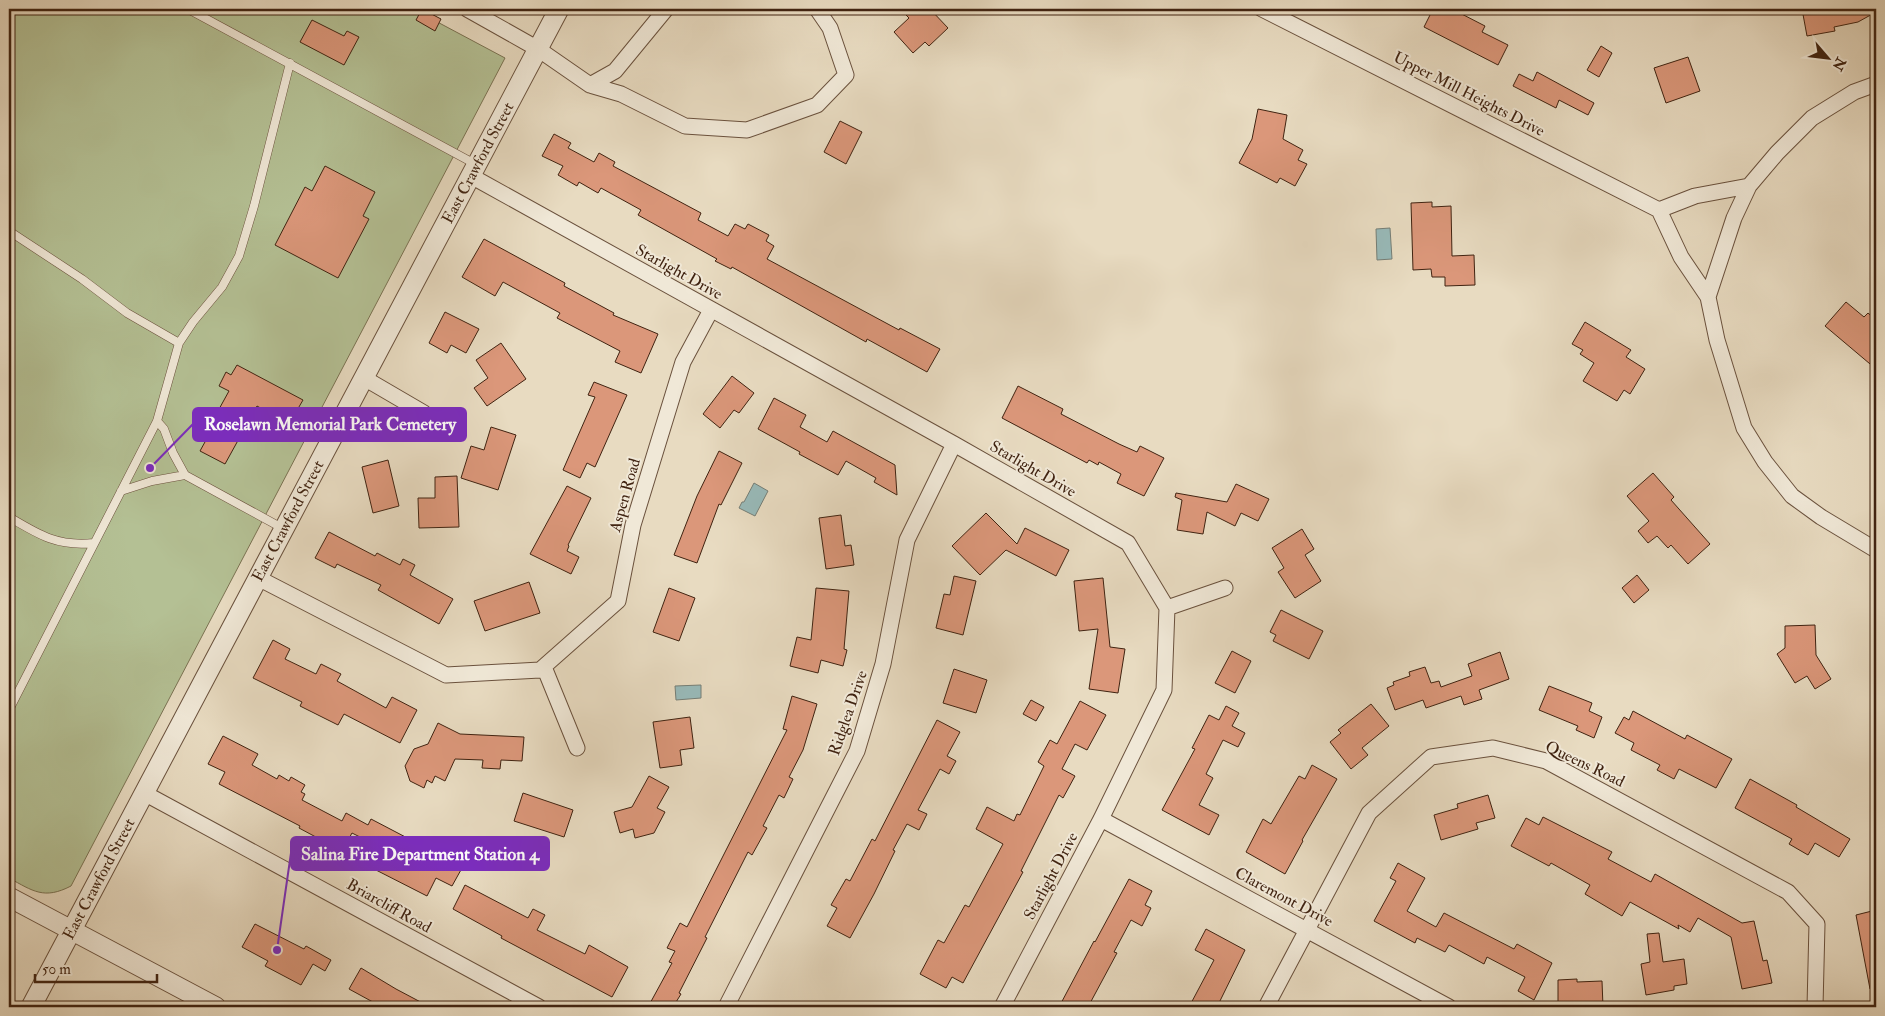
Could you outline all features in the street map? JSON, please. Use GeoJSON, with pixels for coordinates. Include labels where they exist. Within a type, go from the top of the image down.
{"type":"FeatureCollection","features":[{"type":"Feature","properties":{"kind":"street"},"geometry":{"type":"LineString","coordinates":[[467,9],[538,49],[590,85],[621,94],[685,126],[747,130],[817,105],[846,75],[830,28],[817,9]]}},
{"type":"Feature","properties":{"kind":"street","name":"East Crawford Street"},"geometry":{"type":"LineString","coordinates":[[31,1007],[559,9]]}},
{"type":"Feature","properties":{"kind":"street"},"geometry":{"type":"LineString","coordinates":[[590,85],[615,71],[666,9]]}},
{"type":"Feature","properties":{"kind":"street","name":"Upper Mill Heights Drive"},"geometry":{"type":"LineString","coordinates":[[1262,9],[1659,210]]}},
{"type":"Feature","properties":{"kind":"street"},"geometry":{"type":"LineString","coordinates":[[1708,297],[1734,218],[1749,186],[1777,153],[1812,118],[1854,92],[1876,84]]}},
{"type":"Feature","properties":{"kind":"street","name":"Starlight Drive"},"geometry":{"type":"LineString","coordinates":[[474,170],[711,310],[954,444],[1128,543],[1167,608],[1164,690],[1101,819],[1002,1007]]}},
{"type":"Feature","properties":{"kind":"street"},"geometry":{"type":"LineString","coordinates":[[1749,186],[1695,196],[1659,210],[1681,257],[1708,297],[1717,340],[1744,428],[1765,462],[1792,496],[1820,517],[1876,550]]}},
{"type":"Feature","properties":{"kind":"street","name":"Aspen Road"},"geometry":{"type":"LineString","coordinates":[[544,667],[618,601],[633,525],[683,362],[711,310]]}},
{"type":"Feature","properties":{"kind":"street"},"geometry":{"type":"LineString","coordinates":[[364,378],[424,413]]}},
{"type":"Feature","properties":{"kind":"street","name":"Ridglea Drive"},"geometry":{"type":"LineString","coordinates":[[726,1007],[857,751],[883,664],[907,540],[954,444]]}},
{"type":"Feature","properties":{"kind":"street"},"geometry":{"type":"LineString","coordinates":[[258,578],[446,675],[540,670],[544,667],[578,748]]}},
{"type":"Feature","properties":{"kind":"street"},"geometry":{"type":"LineString","coordinates":[[1167,608],[1225,588]]}},
{"type":"Feature","properties":{"kind":"street","name":"Queens Road"},"geometry":{"type":"LineString","coordinates":[[1266,1007],[1306,929],[1370,813],[1431,757],[1494,748],[1546,761],[1788,892],[1817,924],[1815,1007]]}},
{"type":"Feature","properties":{"kind":"street","name":"Briarcliff Road"},"geometry":{"type":"LineString","coordinates":[[144,793],[539,1007]]}},
{"type":"Feature","properties":{"kind":"street","name":"Claremont Drive"},"geometry":{"type":"LineString","coordinates":[[1101,819],[1449,1007]]}},
{"type":"Feature","properties":{"kind":"street"},"geometry":{"type":"LineString","coordinates":[[9,896],[216,1007]]}},
{"type":"Feature","properties":{"kind":"lane"},"geometry":{"type":"LineString","coordinates":[[188,9],[290,63],[474,170]]}},
{"type":"Feature","properties":{"kind":"lane"},"geometry":{"type":"LineString","coordinates":[[9,708],[158,421],[179,343],[193,322],[222,287],[239,256],[254,206],[290,63]]}},
{"type":"Feature","properties":{"kind":"lane"},"geometry":{"type":"LineString","coordinates":[[9,231],[82,279],[127,313],[179,343]]}},
{"type":"Feature","properties":{"kind":"lane"},"geometry":{"type":"LineString","coordinates":[[158,421],[164,429],[173,453],[185,475],[284,529]]}},
{"type":"Feature","properties":{"kind":"lane"},"geometry":{"type":"LineString","coordinates":[[121,491],[152,481],[185,475]]}},
{"type":"Feature","properties":{"kind":"lane"},"geometry":{"type":"LineString","coordinates":[[9,518],[54,541],[76,545],[94,543]]}},
{"type":"Feature","properties":{"kind":"green space"},"geometry":{"type":"Polygon","coordinates":[[[9,9],[413,9],[505,58],[71,886],[46,893],[32,890],[9,878],[9,9]]]}},
{"type":"Feature","properties":{"kind":"water"},"geometry":{"type":"Polygon","coordinates":[[[1390,228],[1392,259],[1377,260],[1376,229],[1390,228]]]}},
{"type":"Feature","properties":{"kind":"water"},"geometry":{"type":"Polygon","coordinates":[[[754,483],[768,491],[755,516],[739,508],[754,483]]]}},
{"type":"Feature","properties":{"kind":"water"},"geometry":{"type":"Polygon","coordinates":[[[701,685],[701,698],[676,700],[675,686],[701,685]]]}},
{"type":"Feature","properties":{"kind":"building"},"geometry":{"type":"Polygon","coordinates":[[[422,9],[441,19],[435,31],[416,20],[422,9]]]}},
{"type":"Feature","properties":{"kind":"building"},"geometry":{"type":"Polygon","coordinates":[[[900,9],[930,9],[948,28],[929,46],[925,42],[913,53],[894,32],[909,18],[900,9]]]}},
{"type":"Feature","properties":{"kind":"building"},"geometry":{"type":"Polygon","coordinates":[[[1433,9],[1452,9],[1485,26],[1482,32],[1508,45],[1498,65],[1424,27],[1433,9]]]}},
{"type":"Feature","properties":{"kind":"building"},"geometry":{"type":"Polygon","coordinates":[[[1802,9],[1876,9],[1876,12],[1858,22],[1834,27],[1835,31],[1807,36],[1802,9]]]}},
{"type":"Feature","properties":{"kind":"building"},"geometry":{"type":"Polygon","coordinates":[[[312,20],[344,36],[347,31],[359,37],[344,65],[300,42],[312,20]]]}},
{"type":"Feature","properties":{"kind":"building"},"geometry":{"type":"Polygon","coordinates":[[[1601,46],[1612,53],[1599,77],[1587,70],[1601,46]]]}},
{"type":"Feature","properties":{"kind":"building"},"geometry":{"type":"Polygon","coordinates":[[[1688,57],[1700,91],[1666,103],[1654,68],[1688,57]]]}},
{"type":"Feature","properties":{"kind":"building"},"geometry":{"type":"Polygon","coordinates":[[[1537,72],[1594,103],[1588,115],[1559,100],[1556,108],[1513,86],[1519,74],[1533,81],[1537,72]]]}},
{"type":"Feature","properties":{"kind":"building"},"geometry":{"type":"Polygon","coordinates":[[[1258,109],[1287,115],[1283,139],[1303,150],[1298,160],[1307,164],[1295,186],[1280,178],[1277,183],[1239,163],[1252,139],[1258,109]]]}},
{"type":"Feature","properties":{"kind":"building"},"geometry":{"type":"Polygon","coordinates":[[[840,121],[862,132],[846,164],[824,152],[840,121]]]}},
{"type":"Feature","properties":{"kind":"building"},"geometry":{"type":"Polygon","coordinates":[[[554,134],[571,143],[568,148],[594,162],[599,153],[615,162],[613,166],[701,213],[698,220],[728,236],[735,224],[745,229],[748,224],[769,235],[766,241],[774,246],[767,259],[899,330],[900,328],[940,349],[927,372],[867,339],[866,342],[732,267],[731,269],[715,261],[717,259],[638,215],[641,210],[601,188],[598,193],[579,182],[577,186],[558,175],[563,166],[542,156],[554,134]]]}},
{"type":"Feature","properties":{"kind":"building"},"geometry":{"type":"Polygon","coordinates":[[[325,166],[375,192],[363,216],[369,219],[338,278],[275,245],[305,187],[312,191],[325,166]]]}},
{"type":"Feature","properties":{"kind":"building"},"geometry":{"type":"Polygon","coordinates":[[[1432,202],[1432,207],[1451,206],[1452,256],[1474,255],[1475,285],[1445,286],[1445,277],[1432,277],[1431,269],[1413,270],[1411,203],[1432,202]]]}},
{"type":"Feature","properties":{"kind":"building"},"geometry":{"type":"Polygon","coordinates":[[[484,239],[565,283],[564,286],[614,313],[613,315],[658,334],[641,373],[615,362],[620,351],[557,318],[560,313],[503,282],[495,296],[462,277],[484,239]]]}},
{"type":"Feature","properties":{"kind":"building"},"geometry":{"type":"Polygon","coordinates":[[[1846,302],[1864,317],[1868,313],[1876,320],[1876,369],[1825,326],[1846,302]]]}},
{"type":"Feature","properties":{"kind":"building"},"geometry":{"type":"Polygon","coordinates":[[[445,312],[479,329],[466,353],[451,345],[447,353],[429,343],[445,312]]]}},
{"type":"Feature","properties":{"kind":"building"},"geometry":{"type":"Polygon","coordinates":[[[1585,322],[1631,350],[1626,357],[1645,369],[1630,394],[1624,390],[1617,401],[1583,381],[1594,363],[1580,354],[1583,350],[1572,344],[1585,322]]]}},
{"type":"Feature","properties":{"kind":"building"},"geometry":{"type":"Polygon","coordinates":[[[501,343],[526,379],[487,406],[474,388],[488,378],[476,360],[501,343]]]}},
{"type":"Feature","properties":{"kind":"building"},"geometry":{"type":"Polygon","coordinates":[[[237,365],[303,400],[289,424],[257,406],[225,464],[200,451],[216,422],[213,420],[229,391],[219,386],[226,372],[231,375],[237,365]]]}},
{"type":"Feature","properties":{"kind":"building"},"geometry":{"type":"Polygon","coordinates":[[[732,376],[754,393],[739,413],[734,410],[720,428],[703,414],[732,376]]]}},
{"type":"Feature","properties":{"kind":"building"},"geometry":{"type":"Polygon","coordinates":[[[594,382],[627,395],[595,467],[587,463],[580,478],[563,470],[595,397],[588,395],[594,382]]]}},
{"type":"Feature","properties":{"kind":"building"},"geometry":{"type":"Polygon","coordinates":[[[1018,386],[1063,409],[1061,414],[1119,444],[1137,452],[1140,446],[1164,458],[1144,496],[1117,483],[1121,474],[1099,462],[1098,465],[1089,460],[1087,463],[1002,418],[1018,386]]]}},
{"type":"Feature","properties":{"kind":"building"},"geometry":{"type":"Polygon","coordinates":[[[774,398],[806,415],[800,427],[827,442],[833,431],[895,465],[897,495],[874,482],[876,478],[846,461],[838,475],[758,429],[774,398]]]}},
{"type":"Feature","properties":{"kind":"building"},"geometry":{"type":"Polygon","coordinates":[[[491,427],[516,435],[498,490],[461,478],[471,446],[484,450],[491,427]]]}},
{"type":"Feature","properties":{"kind":"building"},"geometry":{"type":"Polygon","coordinates":[[[719,451],[742,463],[721,505],[719,504],[697,563],[674,555],[697,496],[719,451]]]}},
{"type":"Feature","properties":{"kind":"building"},"geometry":{"type":"Polygon","coordinates":[[[388,460],[399,506],[373,513],[362,467],[388,460]]]}},
{"type":"Feature","properties":{"kind":"building"},"geometry":{"type":"Polygon","coordinates":[[[1653,473],[1674,497],[1671,500],[1710,544],[1688,564],[1671,545],[1668,548],[1657,536],[1648,543],[1638,531],[1649,521],[1627,496],[1653,473]]]}},
{"type":"Feature","properties":{"kind":"building"},"geometry":{"type":"Polygon","coordinates":[[[457,476],[459,527],[419,528],[418,498],[435,498],[435,477],[457,476]]]}},
{"type":"Feature","properties":{"kind":"building"},"geometry":{"type":"Polygon","coordinates":[[[1236,484],[1269,499],[1258,521],[1241,513],[1235,526],[1207,512],[1203,534],[1177,530],[1182,500],[1175,497],[1176,493],[1227,502],[1236,484]]]}},
{"type":"Feature","properties":{"kind":"building"},"geometry":{"type":"Polygon","coordinates":[[[567,486],[591,498],[568,545],[567,551],[579,557],[571,574],[530,554],[567,486]]]}},
{"type":"Feature","properties":{"kind":"building"},"geometry":{"type":"Polygon","coordinates":[[[986,513],[1017,544],[1025,528],[1069,550],[1056,576],[1006,550],[980,575],[952,546],[986,513]]]}},
{"type":"Feature","properties":{"kind":"building"},"geometry":{"type":"Polygon","coordinates":[[[841,515],[845,546],[851,545],[854,565],[826,569],[819,518],[841,515]]]}},
{"type":"Feature","properties":{"kind":"building"},"geometry":{"type":"Polygon","coordinates":[[[1302,529],[1314,549],[1305,555],[1321,581],[1295,598],[1278,572],[1284,568],[1272,548],[1302,529]]]}},
{"type":"Feature","properties":{"kind":"building"},"geometry":{"type":"Polygon","coordinates":[[[329,532],[375,556],[377,553],[400,565],[403,559],[415,565],[410,575],[453,599],[439,624],[378,590],[381,585],[337,564],[335,568],[315,558],[329,532]]]}},
{"type":"Feature","properties":{"kind":"building"},"geometry":{"type":"Polygon","coordinates":[[[1637,575],[1649,590],[1634,603],[1622,588],[1637,575]]]}},
{"type":"Feature","properties":{"kind":"building"},"geometry":{"type":"Polygon","coordinates":[[[954,576],[976,581],[963,635],[936,628],[944,594],[950,595],[954,576]]]}},
{"type":"Feature","properties":{"kind":"building"},"geometry":{"type":"Polygon","coordinates":[[[1103,578],[1110,647],[1125,649],[1118,693],[1089,689],[1098,629],[1079,631],[1074,581],[1103,578]]]}},
{"type":"Feature","properties":{"kind":"building"},"geometry":{"type":"Polygon","coordinates":[[[529,582],[540,613],[485,631],[474,601],[529,582]]]}},
{"type":"Feature","properties":{"kind":"building"},"geometry":{"type":"Polygon","coordinates":[[[669,588],[695,598],[679,641],[653,632],[669,588]]]}},
{"type":"Feature","properties":{"kind":"building"},"geometry":{"type":"Polygon","coordinates":[[[816,588],[849,591],[844,649],[847,650],[843,666],[821,660],[818,673],[790,666],[797,637],[811,640],[816,588]]]}},
{"type":"Feature","properties":{"kind":"building"},"geometry":{"type":"Polygon","coordinates":[[[1281,610],[1323,631],[1309,659],[1273,641],[1276,635],[1270,632],[1281,610]]]}},
{"type":"Feature","properties":{"kind":"building"},"geometry":{"type":"Polygon","coordinates":[[[1815,625],[1816,655],[1831,679],[1815,689],[1807,676],[1795,683],[1777,654],[1785,648],[1785,626],[1815,625]]]}},
{"type":"Feature","properties":{"kind":"building"},"geometry":{"type":"Polygon","coordinates":[[[273,640],[290,649],[285,659],[316,674],[321,664],[341,674],[337,681],[386,708],[392,697],[417,710],[400,743],[344,714],[338,725],[300,706],[302,702],[253,678],[273,640]]]}},
{"type":"Feature","properties":{"kind":"building"},"geometry":{"type":"Polygon","coordinates":[[[1232,651],[1251,661],[1235,693],[1215,683],[1232,651]]]}},
{"type":"Feature","properties":{"kind":"building"},"geometry":{"type":"Polygon","coordinates":[[[1500,652],[1509,679],[1479,690],[1482,699],[1464,705],[1461,696],[1426,708],[1423,700],[1395,710],[1387,688],[1394,685],[1393,682],[1410,676],[1409,672],[1425,667],[1431,683],[1439,681],[1441,687],[1472,676],[1468,664],[1500,652]]]}},
{"type":"Feature","properties":{"kind":"building"},"geometry":{"type":"Polygon","coordinates":[[[954,669],[987,680],[976,713],[943,703],[954,669]]]}},
{"type":"Feature","properties":{"kind":"building"},"geometry":{"type":"Polygon","coordinates":[[[1549,686],[1592,703],[1589,711],[1602,717],[1594,738],[1576,730],[1578,726],[1539,710],[1549,686]]]}},
{"type":"Feature","properties":{"kind":"building"},"geometry":{"type":"Polygon","coordinates":[[[792,696],[817,704],[803,750],[789,777],[793,779],[784,798],[779,795],[763,826],[767,828],[752,855],[748,852],[705,937],[707,938],[673,1007],[648,1007],[672,963],[669,962],[675,951],[667,948],[680,923],[687,927],[787,730],[783,729],[792,696]]]}},
{"type":"Feature","properties":{"kind":"building"},"geometry":{"type":"Polygon","coordinates":[[[1031,700],[1044,707],[1036,721],[1023,714],[1031,700]]]}},
{"type":"Feature","properties":{"kind":"building"},"geometry":{"type":"Polygon","coordinates":[[[1080,701],[1106,715],[1087,750],[1075,744],[1062,769],[1075,776],[1063,798],[1059,795],[1021,871],[1023,872],[963,983],[952,977],[946,988],[920,974],[938,940],[944,943],[965,905],[969,907],[1003,844],[976,829],[987,807],[1014,821],[1017,814],[1020,815],[1044,766],[1038,762],[1050,740],[1057,744],[1080,701]]]}},
{"type":"Feature","properties":{"kind":"building"},"geometry":{"type":"Polygon","coordinates":[[[1371,704],[1389,726],[1362,748],[1368,755],[1351,769],[1330,742],[1341,733],[1338,730],[1371,704]]]}},
{"type":"Feature","properties":{"kind":"building"},"geometry":{"type":"Polygon","coordinates":[[[1226,706],[1239,713],[1232,726],[1245,733],[1238,747],[1223,740],[1206,774],[1213,778],[1199,805],[1219,815],[1209,835],[1162,810],[1195,749],[1192,748],[1209,715],[1219,720],[1226,706]]]}},
{"type":"Feature","properties":{"kind":"building"},"geometry":{"type":"Polygon","coordinates":[[[1633,711],[1685,739],[1687,735],[1732,759],[1716,788],[1679,769],[1674,779],[1657,770],[1660,765],[1631,750],[1634,743],[1615,733],[1624,717],[1629,720],[1633,711]]]}},
{"type":"Feature","properties":{"kind":"building"},"geometry":{"type":"Polygon","coordinates":[[[690,717],[694,748],[680,750],[682,765],[660,768],[653,722],[690,717]]]}},
{"type":"Feature","properties":{"kind":"building"},"geometry":{"type":"Polygon","coordinates":[[[937,720],[960,732],[947,756],[956,761],[949,774],[940,769],[918,810],[927,814],[919,830],[907,824],[893,850],[895,851],[874,894],[850,938],[827,926],[837,908],[831,905],[846,879],[850,881],[872,839],[875,841],[937,720]]]}},
{"type":"Feature","properties":{"kind":"building"},"geometry":{"type":"Polygon","coordinates":[[[438,723],[460,734],[524,737],[522,761],[501,760],[500,769],[482,768],[483,760],[455,759],[445,781],[435,776],[432,783],[427,780],[424,788],[410,781],[405,766],[414,749],[428,744],[438,723]]]}},
{"type":"Feature","properties":{"kind":"building"},"geometry":{"type":"Polygon","coordinates":[[[223,736],[258,754],[252,765],[277,779],[279,775],[289,781],[291,777],[305,785],[301,792],[305,794],[302,800],[342,821],[346,813],[368,825],[371,819],[436,853],[441,844],[457,853],[452,863],[462,868],[452,886],[436,878],[427,896],[374,869],[384,849],[352,833],[342,851],[299,828],[300,826],[219,784],[225,772],[208,764],[223,736]]]}},
{"type":"Feature","properties":{"kind":"building"},"geometry":{"type":"Polygon","coordinates":[[[1312,765],[1337,779],[1285,874],[1246,852],[1263,819],[1271,824],[1299,776],[1305,779],[1312,765]]]}},
{"type":"Feature","properties":{"kind":"building"},"geometry":{"type":"Polygon","coordinates":[[[649,776],[669,787],[657,808],[665,812],[654,833],[635,838],[633,829],[620,833],[614,812],[632,807],[649,776]]]}},
{"type":"Feature","properties":{"kind":"building"},"geometry":{"type":"Polygon","coordinates":[[[1750,779],[1797,805],[1796,807],[1850,839],[1839,857],[1815,843],[1808,855],[1789,844],[1792,839],[1735,808],[1750,779]]]}},
{"type":"Feature","properties":{"kind":"building"},"geometry":{"type":"Polygon","coordinates":[[[523,793],[573,810],[564,837],[514,821],[523,793]]]}},
{"type":"Feature","properties":{"kind":"building"},"geometry":{"type":"Polygon","coordinates":[[[1488,795],[1495,818],[1476,823],[1478,829],[1441,840],[1434,815],[1458,808],[1457,804],[1488,795]]]}},
{"type":"Feature","properties":{"kind":"building"},"geometry":{"type":"Polygon","coordinates":[[[1543,817],[1612,852],[1608,859],[1651,882],[1655,874],[1742,923],[1754,921],[1763,961],[1767,960],[1772,983],[1742,989],[1731,937],[1698,918],[1690,932],[1678,925],[1679,929],[1630,902],[1622,916],[1585,894],[1590,885],[1551,863],[1549,866],[1511,846],[1526,818],[1539,825],[1543,817]]]}},
{"type":"Feature","properties":{"kind":"building"},"geometry":{"type":"Polygon","coordinates":[[[1398,863],[1425,878],[1407,911],[1436,927],[1444,913],[1514,949],[1517,944],[1552,963],[1534,1000],[1518,991],[1525,977],[1487,957],[1484,964],[1449,945],[1445,952],[1417,938],[1415,943],[1374,921],[1396,881],[1390,878],[1398,863]]]}},
{"type":"Feature","properties":{"kind":"building"},"geometry":{"type":"Polygon","coordinates":[[[1129,879],[1152,891],[1145,905],[1151,908],[1142,926],[1131,920],[1114,952],[1117,953],[1088,1007],[1059,1007],[1094,941],[1129,879]]]}},
{"type":"Feature","properties":{"kind":"building"},"geometry":{"type":"Polygon","coordinates":[[[465,885],[528,918],[533,909],[545,915],[537,930],[585,954],[589,945],[628,967],[612,997],[501,938],[502,936],[453,909],[465,885]]]}},
{"type":"Feature","properties":{"kind":"building"},"geometry":{"type":"Polygon","coordinates":[[[1876,910],[1876,988],[1870,989],[1856,915],[1876,910]]]}},
{"type":"Feature","properties":{"kind":"building"},"geometry":{"type":"Polygon","coordinates":[[[255,924],[304,949],[306,946],[331,960],[325,971],[313,964],[301,985],[265,966],[268,961],[242,947],[255,924]]]}},
{"type":"Feature","properties":{"kind":"building"},"geometry":{"type":"Polygon","coordinates":[[[1206,929],[1245,950],[1217,1007],[1189,1007],[1214,960],[1195,950],[1206,929]]]}},
{"type":"Feature","properties":{"kind":"building"},"geometry":{"type":"Polygon","coordinates":[[[1659,933],[1663,962],[1684,959],[1687,984],[1674,986],[1674,990],[1646,995],[1641,964],[1650,962],[1647,934],[1659,933]]]}},
{"type":"Feature","properties":{"kind":"building"},"geometry":{"type":"Polygon","coordinates":[[[361,968],[430,1007],[382,1007],[349,989],[361,968]]]}},
{"type":"Feature","properties":{"kind":"building"},"geometry":{"type":"Polygon","coordinates":[[[1577,979],[1577,982],[1602,981],[1603,1007],[1558,1007],[1558,980],[1577,979]]]}},
{"type":"Feature","properties":{"kind":"place","name":"Roselawn Memorial Park Cemetery"},"geometry":{"type":"Point","coordinates":[150,468]}},
{"type":"Feature","properties":{"kind":"place","name":"Salina Fire Department Station 4"},"geometry":{"type":"Point","coordinates":[277,950]}}]}
